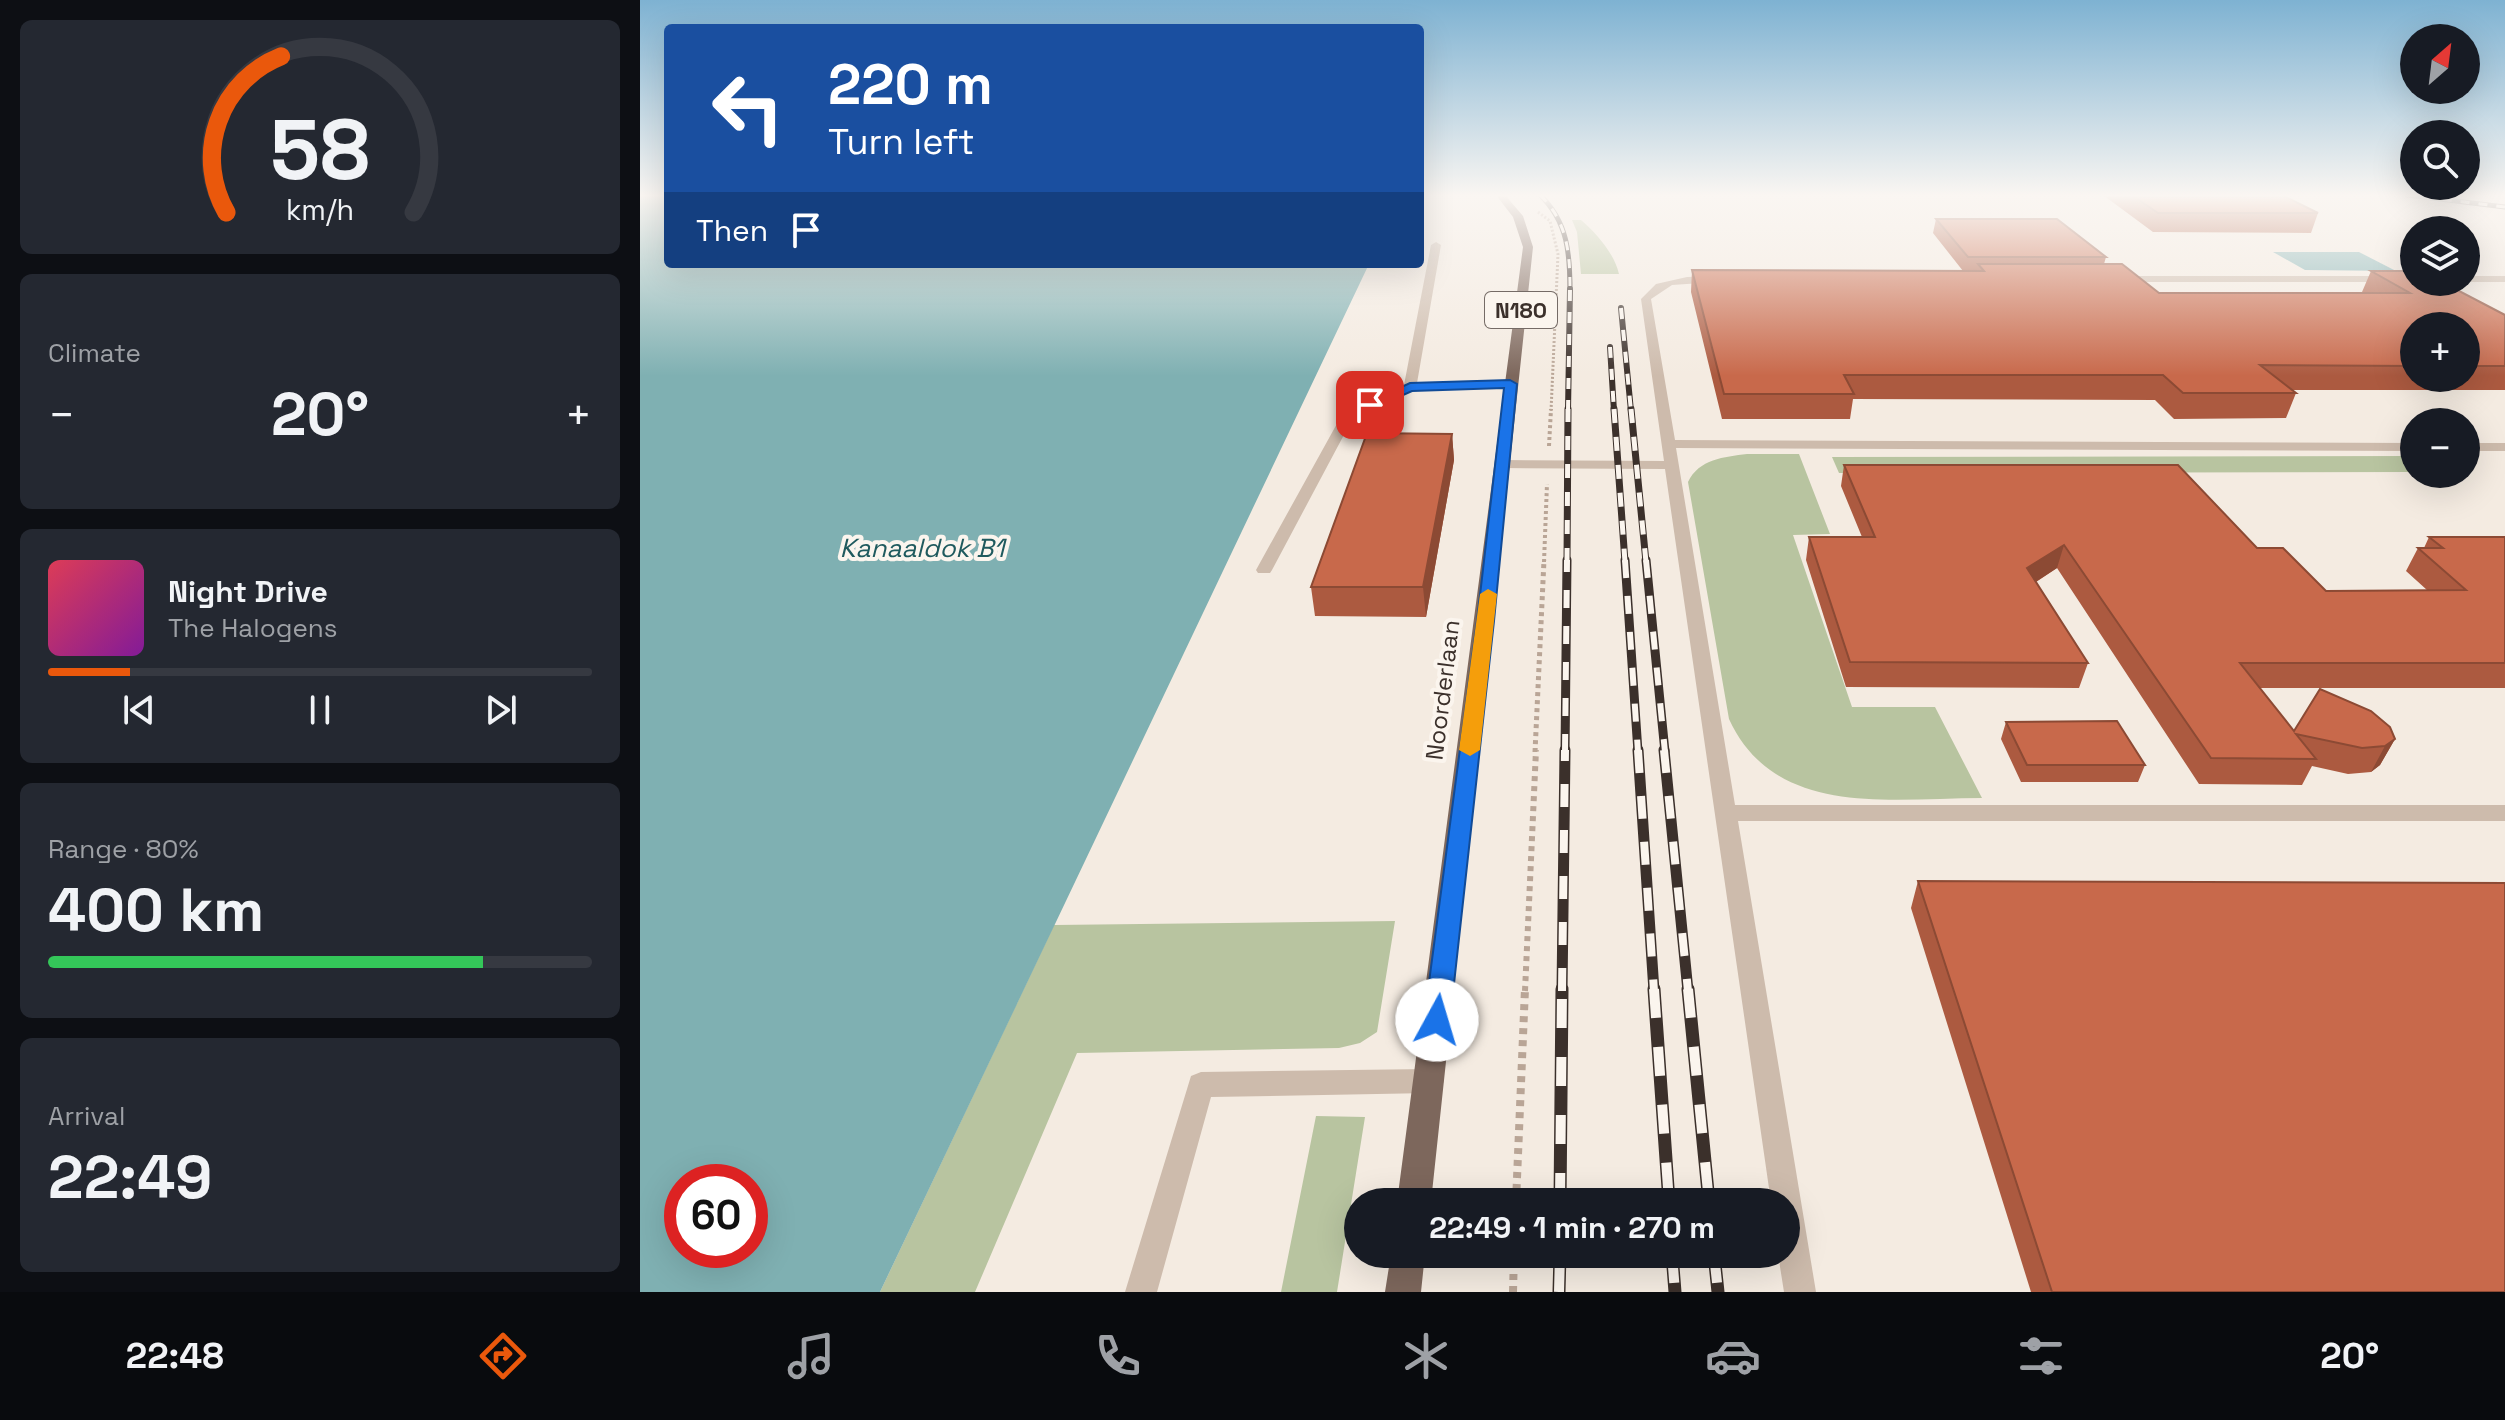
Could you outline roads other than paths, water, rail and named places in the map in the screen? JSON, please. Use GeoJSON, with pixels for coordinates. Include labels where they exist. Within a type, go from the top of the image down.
{"type":"FeatureCollection","features":[{"type":"Feature","properties":{"kind":"main road","name":"Noorderlaan"},"geometry":{"type":"LineString","coordinates":[[1416,1188],[1527,255]]}},
{"type":"Feature","properties":{"kind":"main road"},"geometry":{"type":"LineString","coordinates":[[1403,1292],[1406,1268]]}},
{"type":"Feature","properties":{"kind":"lane"},"geometry":{"type":"LineString","coordinates":[[1410,387],[1434,255]]}},
{"type":"Feature","properties":{"kind":"lane"},"geometry":{"type":"LineString","coordinates":[[1726,279],[1676,282],[1651,291],[1646,299],[1800,1292]]}},
{"type":"Feature","properties":{"kind":"lane"},"geometry":{"type":"LineString","coordinates":[[2106,279],[2400,279]]}},
{"type":"Feature","properties":{"kind":"lane"},"geometry":{"type":"LineString","coordinates":[[2480,279],[2505,279]]}},
{"type":"Feature","properties":{"kind":"lane"},"geometry":{"type":"LineString","coordinates":[[1264,570],[1349,414],[1410,387],[1510,384]]}},
{"type":"Feature","properties":{"kind":"lane"},"geometry":{"type":"LineString","coordinates":[[1502,464],[1548,465],[1672,455],[2400,447]]}},
{"type":"Feature","properties":{"kind":"lane"},"geometry":{"type":"LineString","coordinates":[[2480,447],[2505,447]]}},
{"type":"Feature","properties":{"kind":"lane"},"geometry":{"type":"LineString","coordinates":[[1727,813],[2505,813]]}},
{"type":"Feature","properties":{"kind":"lane"},"geometry":{"type":"LineString","coordinates":[[1141,1292],[1201,1085],[1430,1081]]}},
{"type":"Feature","properties":{"kind":"water","name":"Kanaaldok B1"},"geometry":{"type":"Polygon","coordinates":[[[640,255],[664,255],[664,268],[1367,268],[880,1292],[640,1292],[640,255]]]}},
{"type":"Feature","properties":{"kind":"water"},"geometry":{"type":"Polygon","coordinates":[[[2279,255],[2365,255],[2396,271],[2305,270],[2279,255]]]}},
{"type":"Feature","properties":{"kind":"railway"},"geometry":{"type":"LineString","coordinates":[[1568,255],[1570,290]]}},
{"type":"Feature","properties":{"kind":"railway"},"geometry":{"type":"LineString","coordinates":[[1568,411],[1570,290]]}},
{"type":"Feature","properties":{"kind":"railway"},"geometry":{"type":"LineString","coordinates":[[1621,308],[1631,411]]}},
{"type":"Feature","properties":{"kind":"railway"},"geometry":{"type":"LineString","coordinates":[[1610,347],[1614,411]]}},
{"type":"Feature","properties":{"kind":"railway"},"geometry":{"type":"LineString","coordinates":[[1567,562],[1568,409]]}},
{"type":"Feature","properties":{"kind":"railway"},"geometry":{"type":"LineString","coordinates":[[1614,409],[1625,562]]}},
{"type":"Feature","properties":{"kind":"railway"},"geometry":{"type":"LineString","coordinates":[[1631,409],[1646,562]]}},
{"type":"Feature","properties":{"kind":"railway"},"geometry":{"type":"LineString","coordinates":[[1565,752],[1567,560]]}},
{"type":"Feature","properties":{"kind":"railway"},"geometry":{"type":"LineString","coordinates":[[1625,560],[1638,752]]}},
{"type":"Feature","properties":{"kind":"railway"},"geometry":{"type":"LineString","coordinates":[[1646,560],[1665,752]]}},
{"type":"Feature","properties":{"kind":"railway"},"geometry":{"type":"LineString","coordinates":[[1562,991],[1565,750]]}},
{"type":"Feature","properties":{"kind":"railway"},"geometry":{"type":"LineString","coordinates":[[1638,750],[1654,991]]}},
{"type":"Feature","properties":{"kind":"railway"},"geometry":{"type":"LineString","coordinates":[[1664,750],[1688,991]]}},
{"type":"Feature","properties":{"kind":"railway"},"geometry":{"type":"LineString","coordinates":[[1560,1188],[1562,989]]}},
{"type":"Feature","properties":{"kind":"railway"},"geometry":{"type":"LineString","coordinates":[[1654,989],[1668,1188]]}},
{"type":"Feature","properties":{"kind":"railway"},"geometry":{"type":"LineString","coordinates":[[1688,989],[1708,1188]]}},
{"type":"Feature","properties":{"kind":"railway"},"geometry":{"type":"LineString","coordinates":[[1559,1292],[1560,1268]]}},
{"type":"Feature","properties":{"kind":"railway"},"geometry":{"type":"LineString","coordinates":[[1673,1268],[1675,1292]]}},
{"type":"Feature","properties":{"kind":"railway"},"geometry":{"type":"LineString","coordinates":[[1715,1268],[1718,1292]]}}]}
